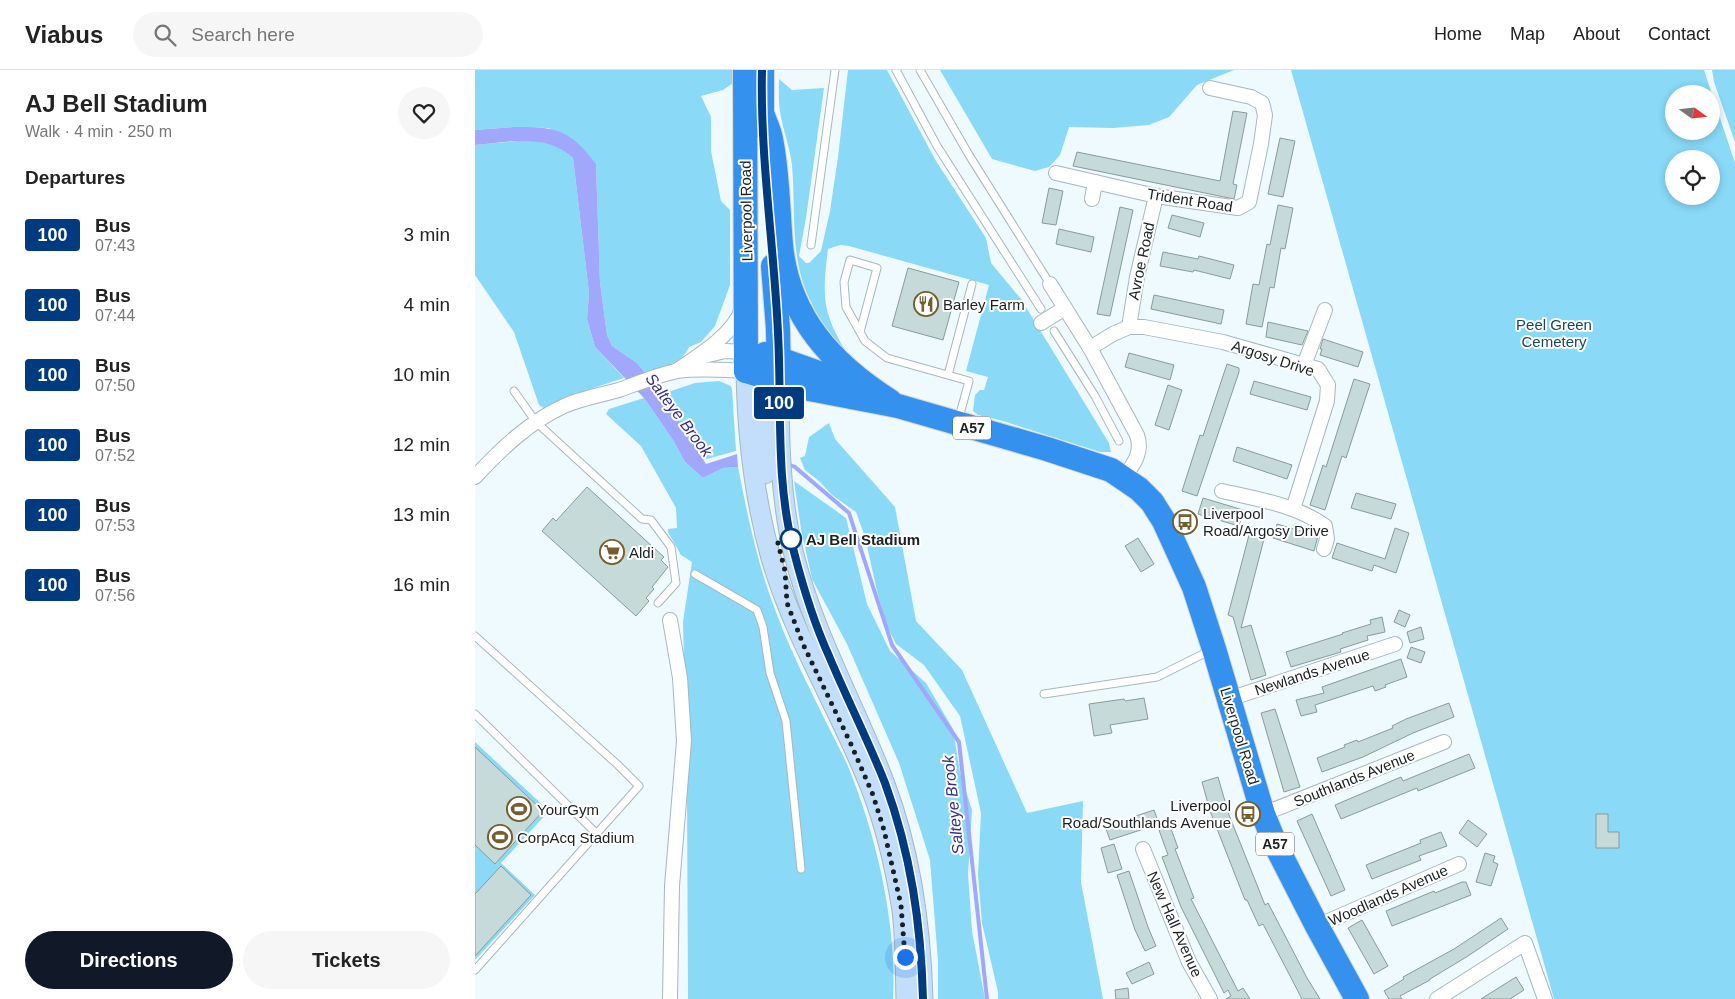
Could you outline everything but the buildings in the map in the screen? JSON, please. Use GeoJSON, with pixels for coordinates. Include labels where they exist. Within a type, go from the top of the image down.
{"type":"FeatureCollection","features":[{"type":"Feature","properties":{"kind":"highway","name":"Liverpool Road"},"geometry":{"type":"LineString","coordinates":[[745,70],[747,293],[762,365]]}},
{"type":"Feature","properties":{"kind":"highway","name":"Liverpool Road"},"geometry":{"type":"LineString","coordinates":[[761,70],[761,110],[770,226],[764,265],[762,365]]}},
{"type":"Feature","properties":{"kind":"highway","name":"A57"},"geometry":{"type":"LineString","coordinates":[[761,110],[771,137],[778,182],[781,246],[785,273],[799,309],[813,333],[831,354],[871,389],[898,406]]}},
{"type":"Feature","properties":{"kind":"highway","name":"Liverpool Road"},"geometry":{"type":"LineString","coordinates":[[762,365],[849,383],[898,406],[1111,470],[1139,488],[1152,502],[1165,521],[1194,587],[1263,814],[1276,846],[1357,999]]}},
{"type":"Feature","properties":{"kind":"street","name":"Trident Road"},"geometry":{"type":"LineString","coordinates":[[1056,173],[1156,196],[1238,208],[1249,202],[1265,115],[1261,104],[1251,97],[1210,88]]}},
{"type":"Feature","properties":{"kind":"street"},"geometry":{"type":"LineString","coordinates":[[1092,198],[1095,182]]}},
{"type":"Feature","properties":{"kind":"street","name":"Avroe Road"},"geometry":{"type":"LineString","coordinates":[[1129,327],[1137,277],[1156,196]]}},
{"type":"Feature","properties":{"kind":"street"},"geometry":{"type":"LineString","coordinates":[[1051,284],[1129,418],[1139,441],[1138,456],[1124,477]]}},
{"type":"Feature","properties":{"kind":"street"},"geometry":{"type":"LineString","coordinates":[[677,371],[737,322],[747,293]]}},
{"type":"Feature","properties":{"kind":"street"},"geometry":{"type":"LineString","coordinates":[[1041,316],[1065,308]]}},
{"type":"Feature","properties":{"kind":"street"},"geometry":{"type":"LineString","coordinates":[[1304,365],[1325,310]]}},
{"type":"Feature","properties":{"kind":"street","name":"Argosy Drive"},"geometry":{"type":"LineString","coordinates":[[1089,348],[1129,327],[1144,326],[1223,342],[1319,369],[1328,385],[1327,401],[1293,509]]}},
{"type":"Feature","properties":{"kind":"street"},"geometry":{"type":"LineString","coordinates":[[694,359],[725,351],[762,365]]}},
{"type":"Feature","properties":{"kind":"street"},"geometry":{"type":"LineString","coordinates":[[475,477],[499,451],[536,422],[564,406],[677,371],[722,370],[762,365]]}},
{"type":"Feature","properties":{"kind":"street"},"geometry":{"type":"LineString","coordinates":[[762,365],[767,477],[761,520],[772,559],[803,644],[850,742],[873,795],[884,830],[901,905],[906,999]]}},
{"type":"Feature","properties":{"kind":"street"},"geometry":{"type":"LineString","coordinates":[[762,365],[767,477],[788,526],[793,550],[813,617],[865,734],[902,836],[917,908],[921,943],[923,999]]}},
{"type":"Feature","properties":{"kind":"street"},"geometry":{"type":"LineString","coordinates":[[1222,490],[1293,509],[1315,518],[1325,526],[1327,539],[1324,549]]}},
{"type":"Feature","properties":{"kind":"street"},"geometry":{"type":"LineString","coordinates":[[669,620],[680,678],[684,741],[672,886],[670,999]]}},
{"type":"Feature","properties":{"kind":"street","name":"Newlands Avenue"},"geometry":{"type":"LineString","coordinates":[[1229,699],[1395,644]]}},
{"type":"Feature","properties":{"kind":"street","name":"Southlands Avenue"},"geometry":{"type":"LineString","coordinates":[[1263,814],[1444,742]]}},
{"type":"Feature","properties":{"kind":"street","name":"New Hall Avenue"},"geometry":{"type":"LineString","coordinates":[[1143,849],[1189,962],[1210,999]]}},
{"type":"Feature","properties":{"kind":"street","name":"Woodlands Avenue"},"geometry":{"type":"LineString","coordinates":[[1317,926],[1459,864]]}},
{"type":"Feature","properties":{"kind":"street"},"geometry":{"type":"LineString","coordinates":[[1437,999],[1525,944],[1545,999]]}},
{"type":"Feature","properties":{"kind":"lane"},"geometry":{"type":"LineString","coordinates":[[811,245],[835,70]]}},
{"type":"Feature","properties":{"kind":"lane"},"geometry":{"type":"LineString","coordinates":[[895,70],[937,146],[1041,316]]}},
{"type":"Feature","properties":{"kind":"lane"},"geometry":{"type":"LineString","coordinates":[[920,70],[969,155],[1051,284]]}},
{"type":"Feature","properties":{"kind":"lane"},"geometry":{"type":"LineString","coordinates":[[860,332],[877,268],[850,260],[843,282],[846,306],[860,332],[865,341],[887,358],[969,381],[957,424]]}},
{"type":"Feature","properties":{"kind":"lane"},"geometry":{"type":"LineString","coordinates":[[948,375],[972,284]]}},
{"type":"Feature","properties":{"kind":"lane"},"geometry":{"type":"LineString","coordinates":[[1054,331],[1095,396],[1119,441]]}},
{"type":"Feature","properties":{"kind":"lane"},"geometry":{"type":"LineString","coordinates":[[513,391],[536,422],[642,519],[651,520],[669,544],[672,550],[676,583],[658,603]]}},
{"type":"Feature","properties":{"kind":"lane"},"geometry":{"type":"LineString","coordinates":[[695,574],[757,610],[763,627],[770,673],[786,721],[801,869]]}},
{"type":"Feature","properties":{"kind":"lane"},"geometry":{"type":"LineString","coordinates":[[475,636],[639,786],[475,970]]}},
{"type":"Feature","properties":{"kind":"lane"},"geometry":{"type":"LineString","coordinates":[[1043,694],[1157,677],[1214,649]]}},
{"type":"Feature","properties":{"kind":"lane"},"geometry":{"type":"LineString","coordinates":[[475,714],[597,834]]}},
{"type":"Feature","properties":{"kind":"green space"},"geometry":{"type":"Polygon","coordinates":[[[475,70],[736,70],[736,81],[723,90],[701,96],[711,117],[711,151],[721,201],[730,210],[730,285],[715,326],[701,342],[689,347],[682,357],[665,367],[645,373],[637,363],[612,346],[607,335],[600,282],[596,164],[549,128],[513,127],[475,130],[475,70]]]}},
{"type":"Feature","properties":{"kind":"green space"},"geometry":{"type":"Polygon","coordinates":[[[848,70],[887,70],[936,161],[986,238],[991,263],[1021,299],[1109,443],[1111,452],[1100,452],[1003,421],[978,415],[973,411],[975,395],[980,390],[984,390],[988,377],[966,371],[989,285],[840,245],[828,249],[825,293],[826,305],[833,328],[849,356],[825,326],[812,304],[799,268],[795,242],[792,165],[780,112],[779,79],[792,90],[824,88],[799,256],[806,263],[809,263],[821,251],[830,211],[848,70]]]}},
{"type":"Feature","properties":{"kind":"green space"},"geometry":{"type":"Polygon","coordinates":[[[940,70],[1234,70],[1197,85],[1169,117],[1149,125],[1113,128],[1069,127],[1060,155],[1049,167],[1035,171],[992,159],[940,70]]]}},
{"type":"Feature","properties":{"kind":"green space","name":"Peel Green Cemetery"},"geometry":{"type":"Polygon","coordinates":[[[1291,70],[1704,70],[1709,85],[1665,85],[1665,140],[1720,140],[1720,118],[1735,163],[1735,999],[1554,999],[1291,70]]]}},
{"type":"Feature","properties":{"kind":"green space"},"geometry":{"type":"Polygon","coordinates":[[[1712,70],[1735,70],[1735,142],[1720,99],[1720,85],[1715,85],[1712,70]]]}},
{"type":"Feature","properties":{"kind":"green space"},"geometry":{"type":"Polygon","coordinates":[[[528,140],[553,145],[573,158],[589,293],[587,319],[595,347],[624,378],[587,390],[545,409],[539,405],[514,332],[475,275],[475,145],[528,140]]]}},
{"type":"Feature","properties":{"kind":"green space"},"geometry":{"type":"Polygon","coordinates":[[[719,381],[731,386],[732,390],[736,451],[703,460],[662,394],[695,383],[719,381]]]}},
{"type":"Feature","properties":{"kind":"green space"},"geometry":{"type":"Polygon","coordinates":[[[644,398],[673,440],[685,462],[703,478],[723,468],[738,467],[755,545],[772,601],[795,658],[847,764],[867,819],[888,909],[892,940],[893,999],[688,999],[687,789],[683,622],[692,562],[681,555],[668,532],[668,529],[677,528],[676,508],[641,446],[606,414],[609,409],[644,398]]]}},
{"type":"Feature","properties":{"kind":"green space"},"geometry":{"type":"Polygon","coordinates":[[[829,423],[835,439],[895,507],[916,621],[962,670],[1027,813],[1083,801],[1081,882],[1103,999],[998,999],[982,923],[978,875],[981,813],[960,716],[924,665],[896,644],[887,626],[865,537],[856,512],[832,495],[805,470],[800,458],[805,456],[809,437],[829,423]]]}},
{"type":"Feature","properties":{"kind":"green space"},"geometry":{"type":"Polygon","coordinates":[[[794,481],[846,518],[867,604],[890,651],[926,683],[953,729],[960,773],[972,810],[968,874],[972,931],[985,999],[938,999],[938,961],[930,860],[899,763],[847,644],[812,579],[801,529],[794,481]]]}},
{"type":"Feature","properties":{"kind":"green space","name":"CorpAcq Stadium"},"geometry":{"type":"Polygon","coordinates":[[[475,742],[549,811],[501,863],[535,895],[475,960],[475,742]]]}},
{"type":"Feature","properties":{"kind":"shaded area"},"geometry":{"type":"Polygon","coordinates":[[[513,127],[551,129],[569,136],[578,143],[596,164],[600,282],[607,335],[612,346],[637,363],[662,394],[706,464],[737,454],[738,467],[723,468],[703,478],[685,462],[673,440],[644,398],[595,347],[587,319],[589,293],[573,158],[563,150],[539,142],[514,141],[475,145],[475,130],[513,127]]]}},
{"type":"Feature","properties":{"kind":"waterway","name":"Salteye Brook"},"geometry":{"type":"LineString","coordinates":[[787,464],[795,467],[849,513],[892,645],[959,742],[987,999]]}},
{"type":"Feature","properties":{"kind":"bus line","name":"100"},"geometry":{"type":"LineString","coordinates":[[762,70],[761,110],[778,329],[781,450],[788,526],[793,550],[813,617],[865,734],[902,836],[917,908],[921,943],[923,999]]}},
{"type":"Feature","properties":{"kind":"place","name":"Barley Farm"},"geometry":{"type":"Point","coordinates":[926,304]}},
{"type":"Feature","properties":{"kind":"place","name":"Liverpool Road/Argosy Drive"},"geometry":{"type":"Point","coordinates":[1185,522]}},
{"type":"Feature","properties":{"kind":"place","name":"AJ Bell Stadium"},"geometry":{"type":"Point","coordinates":[791,539]}},
{"type":"Feature","properties":{"kind":"place","name":"Aldi"},"geometry":{"type":"Point","coordinates":[612,552]}},
{"type":"Feature","properties":{"kind":"place","name":"YourGym"},"geometry":{"type":"Point","coordinates":[519,809]}},
{"type":"Feature","properties":{"kind":"place","name":"Liverpool Road/Southlands Avenue"},"geometry":{"type":"Point","coordinates":[1248,814]}},
{"type":"Feature","properties":{"kind":"place","name":"CorpAcq Stadium"},"geometry":{"type":"Point","coordinates":[500,837]}},
{"type":"Feature","properties":{"kind":"route"},"geometry":{"type":"LineString","coordinates":[[791,539],[777,539],[785,571],[787,603],[803,644],[873,795],[884,830],[901,905],[905,957]]}}]}
